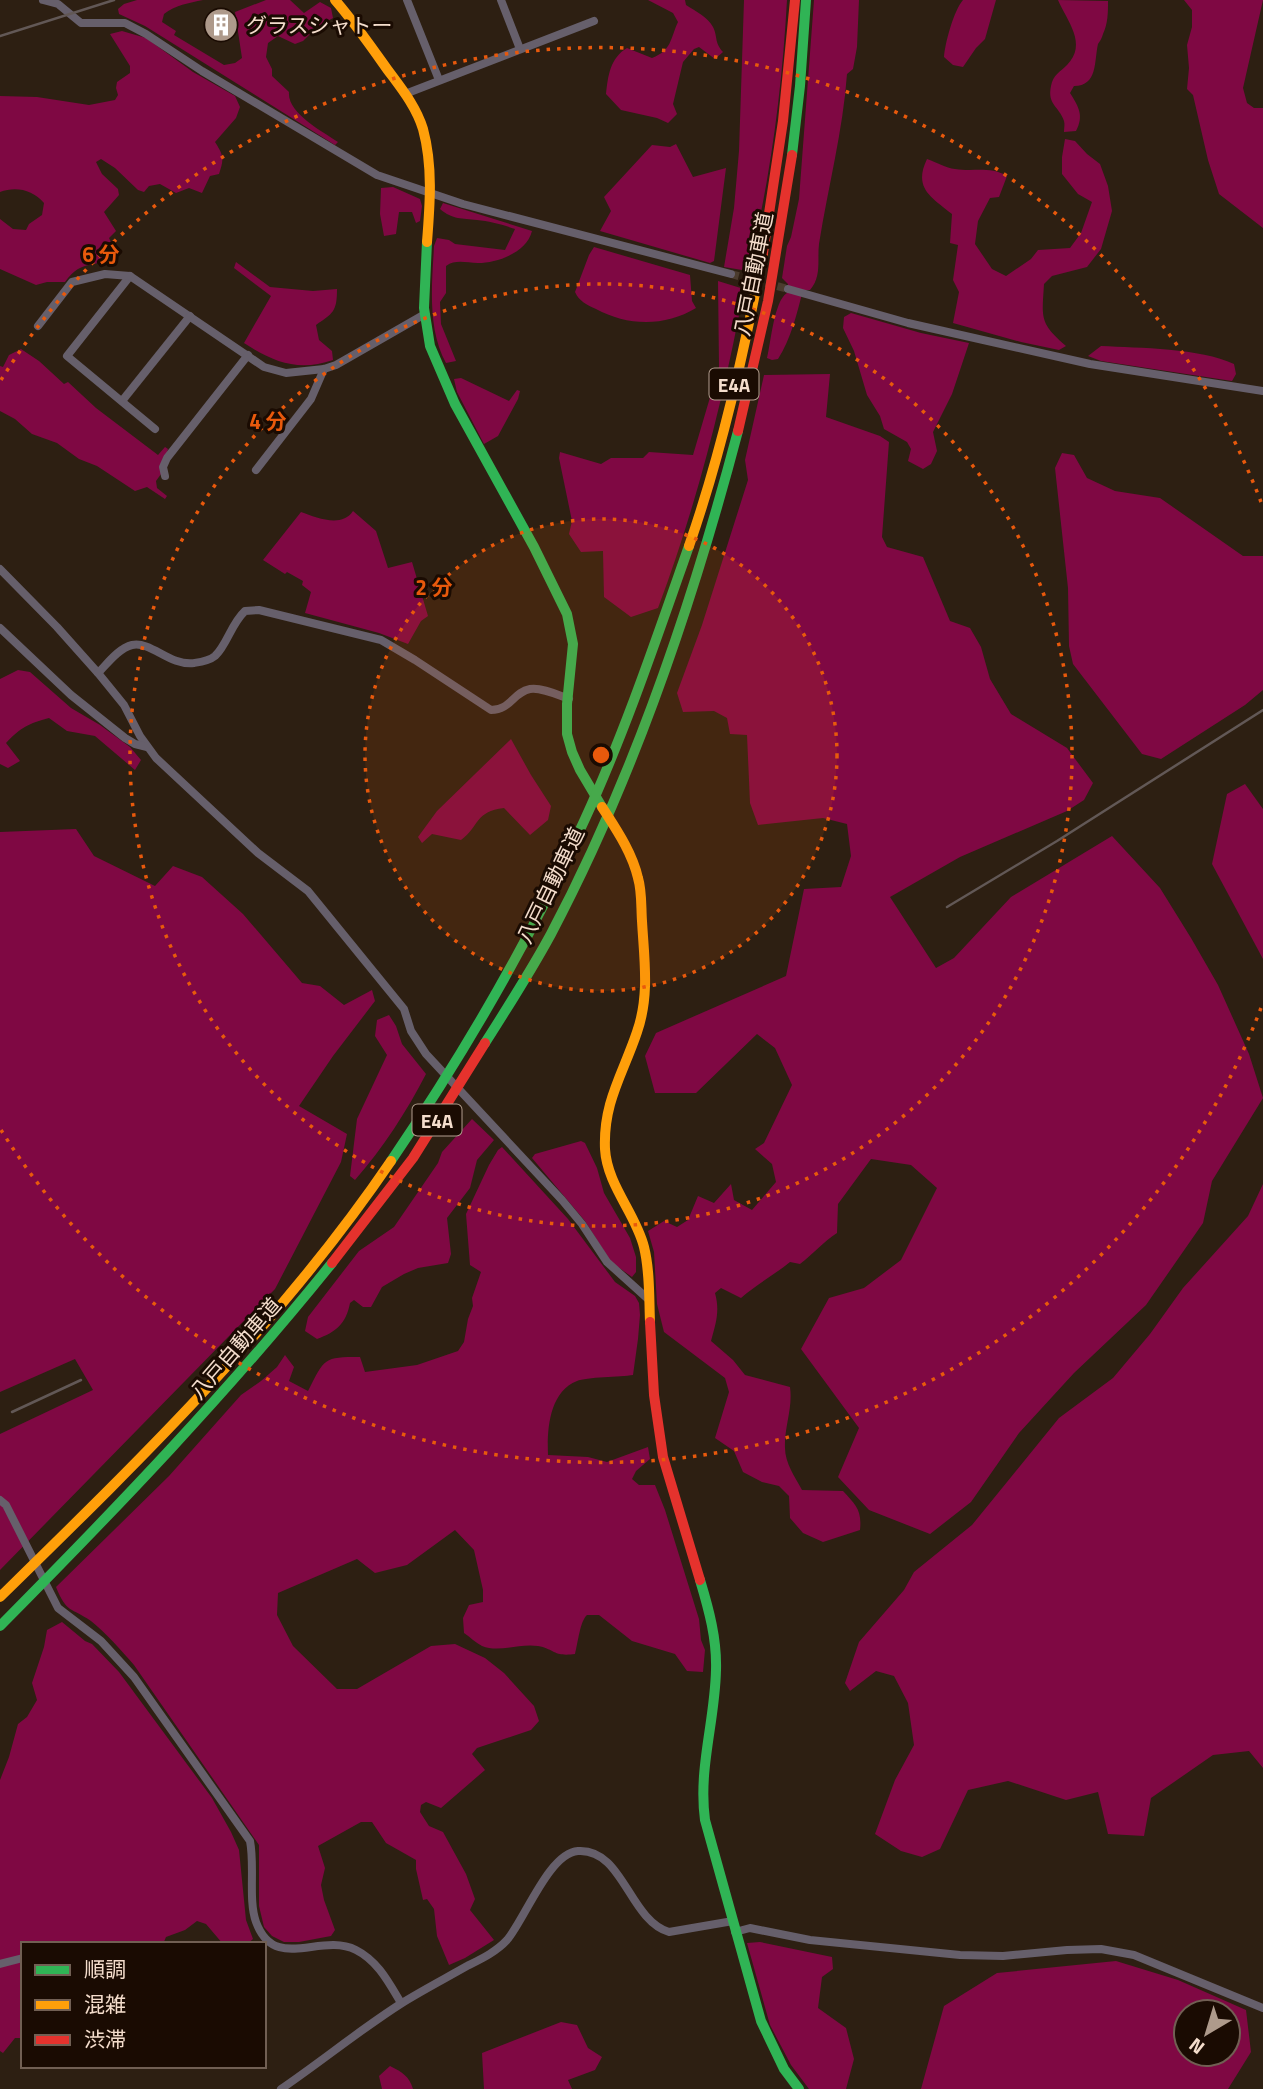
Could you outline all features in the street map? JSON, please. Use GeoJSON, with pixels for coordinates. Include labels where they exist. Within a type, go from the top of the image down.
{"type":"FeatureCollection","features":[{"type":"Feature","properties":{"kind":"main road"},"geometry":{"type":"LineString","coordinates":[[335,0],[351,18],[419,118],[430,166],[425,260],[425,314],[430,344],[441,377],[553,582],[569,617],[573,637],[573,663],[567,734],[586,779],[636,866],[646,981],[645,1004],[606,1113],[604,1152],[610,1172],[645,1247],[654,1395],[663,1457],[715,1637],[715,1684],[701,1790],[705,1820],[761,2021],[784,2068],[799,2089]]}},
{"type":"Feature","properties":{"kind":"main road","name":"八戸自動車道"},"geometry":{"type":"LineString","coordinates":[[0,1597],[163,1436],[240,1351],[348,1219],[434,1096],[488,1007],[547,900],[613,754],[681,569],[709,482],[751,312],[772,206],[795,0]]}},
{"type":"Feature","properties":{"kind":"main road","name":"八戸自動車道"},"geometry":{"type":"LineString","coordinates":[[0,1626],[181,1439],[306,1297],[406,1168],[502,1016],[558,919],[630,760],[668,665],[707,549],[725,484],[747,402],[786,209],[806,0]]}},
{"type":"Feature","properties":{"kind":"street"},"geometry":{"type":"LineString","coordinates":[[43,0],[58,4],[81,23],[125,23],[146,34],[202,71],[377,175],[430,194],[565,232],[732,274]]}},
{"type":"Feature","properties":{"kind":"street"},"geometry":{"type":"LineString","coordinates":[[407,0],[439,80]]}},
{"type":"Feature","properties":{"kind":"street"},"geometry":{"type":"LineString","coordinates":[[501,0],[520,49]]}},
{"type":"Feature","properties":{"kind":"street"},"geometry":{"type":"LineString","coordinates":[[405,94],[594,21]]}},
{"type":"Feature","properties":{"kind":"street"},"geometry":{"type":"LineString","coordinates":[[38,326],[72,282],[105,274],[130,276],[264,367],[286,373],[336,365],[425,314]]}},
{"type":"Feature","properties":{"kind":"street"},"geometry":{"type":"LineString","coordinates":[[130,276],[67,356],[155,429]]}},
{"type":"Feature","properties":{"kind":"street"},"geometry":{"type":"LineString","coordinates":[[788,289],[908,323],[1090,365],[1263,391]]}},
{"type":"Feature","properties":{"kind":"street"},"geometry":{"type":"LineString","coordinates":[[121,401],[190,316]]}},
{"type":"Feature","properties":{"kind":"street"},"geometry":{"type":"LineString","coordinates":[[165,476],[163,467],[167,458],[248,355]]}},
{"type":"Feature","properties":{"kind":"street"},"geometry":{"type":"LineString","coordinates":[[256,470],[311,399],[324,369]]}},
{"type":"Feature","properties":{"kind":"street"},"geometry":{"type":"LineString","coordinates":[[0,569],[98,673],[124,705],[156,758],[258,853],[308,891],[404,1009],[418,1044],[426,1054],[582,1224],[607,1262],[648,1298]]}},
{"type":"Feature","properties":{"kind":"street"},"geometry":{"type":"LineString","coordinates":[[98,673],[119,652],[131,645],[151,648],[176,662],[204,662],[214,657],[221,648],[235,620],[245,611],[259,610],[381,640],[491,710],[499,710],[530,689],[569,699]]}},
{"type":"Feature","properties":{"kind":"street"},"geometry":{"type":"LineString","coordinates":[[0,628],[71,695],[125,738],[147,747]]}},
{"type":"Feature","properties":{"kind":"street"},"geometry":{"type":"LineString","coordinates":[[0,1500],[6,1505],[58,1608],[101,1641],[134,1677],[250,1841],[253,1854],[254,1916],[265,1939],[277,1948]]}},
{"type":"Feature","properties":{"kind":"street"},"geometry":{"type":"LineString","coordinates":[[281,2089],[401,2003],[498,1948],[516,1927],[561,1858],[578,1851],[598,1856],[608,1863],[645,1916],[659,1929],[669,1932],[734,1926],[810,1940],[960,1955],[1003,1956],[1101,1949],[1134,1955],[1263,2008]]}},
{"type":"Feature","properties":{"kind":"street"},"geometry":{"type":"LineString","coordinates":[[266,1949],[289,1950],[329,1944],[354,1949],[373,1962],[401,2003]]}},
{"type":"Feature","properties":{"kind":"street"},"geometry":{"type":"LineString","coordinates":[[0,1964],[21,1959]]}},
{"type":"Feature","properties":{"kind":"shaded area"},"geometry":{"type":"Polygon","coordinates":[[[137,0],[203,0],[173,8],[164,14],[162,22],[176,31],[174,35],[224,65],[235,63],[242,58],[235,12],[266,0],[290,0],[304,13],[320,2],[331,8],[333,18],[317,27],[303,41],[295,44],[278,36],[268,43],[266,57],[272,69],[272,76],[289,92],[290,100],[299,114],[338,142],[335,145],[145,26],[119,14],[118,9],[124,4],[137,0]]]}},
{"type":"Feature","properties":{"kind":"shaded area"},"geometry":{"type":"Polygon","coordinates":[[[648,0],[685,0],[686,5],[711,23],[723,52],[715,59],[699,47],[683,62],[673,104],[677,114],[668,123],[621,110],[606,94],[611,68],[621,52],[627,48],[652,58],[659,55],[670,43],[678,22],[673,13],[648,0]]]}},
{"type":"Feature","properties":{"kind":"shaded area"},"geometry":{"type":"Polygon","coordinates":[[[744,0],[787,0],[774,136],[748,271],[724,267],[734,208],[739,151],[744,0]]]}},
{"type":"Feature","properties":{"kind":"shaded area"},"geometry":{"type":"Polygon","coordinates":[[[814,0],[859,0],[857,47],[853,69],[847,74],[839,138],[819,244],[816,279],[810,290],[803,290],[787,343],[778,359],[772,360],[767,358],[776,313],[787,293],[788,284],[782,278],[799,199],[814,0]]]}},
{"type":"Feature","properties":{"kind":"shaded area"},"geometry":{"type":"Polygon","coordinates":[[[963,0],[996,0],[985,39],[963,67],[953,65],[944,57],[956,11],[963,0]]]}},
{"type":"Feature","properties":{"kind":"shaded area"},"geometry":{"type":"Polygon","coordinates":[[[1058,0],[1108,1],[1107,22],[1098,44],[1091,77],[1082,85],[1074,86],[1070,93],[1079,112],[1080,121],[1076,131],[1064,132],[1064,121],[1052,101],[1050,92],[1053,79],[1067,65],[1076,49],[1074,32],[1058,0]]]}},
{"type":"Feature","properties":{"kind":"shaded area"},"geometry":{"type":"Polygon","coordinates":[[[1184,0],[1263,0],[1243,88],[1247,103],[1254,108],[1263,108],[1263,228],[1219,194],[1193,95],[1187,89],[1187,45],[1192,27],[1192,10],[1184,0]]]}},
{"type":"Feature","properties":{"kind":"shaded area"},"geometry":{"type":"Polygon","coordinates":[[[122,31],[146,38],[193,72],[235,96],[240,107],[236,118],[215,142],[222,158],[219,174],[210,176],[202,193],[189,188],[176,193],[160,184],[149,186],[144,192],[101,159],[96,162],[102,174],[118,189],[119,195],[104,212],[116,231],[109,238],[117,255],[78,269],[65,282],[36,285],[0,269],[0,219],[13,229],[26,230],[29,224],[42,215],[44,203],[24,190],[0,192],[0,96],[37,97],[89,105],[115,100],[118,95],[117,82],[130,73],[130,66],[110,34],[122,31]]]}},
{"type":"Feature","properties":{"kind":"shaded area"},"geometry":{"type":"Polygon","coordinates":[[[1065,139],[1075,141],[1100,164],[1108,186],[1112,211],[1101,249],[1087,267],[1052,276],[1044,284],[1044,319],[1051,331],[1066,346],[1059,350],[953,323],[959,292],[953,280],[958,245],[950,243],[952,214],[931,197],[923,185],[923,169],[927,159],[952,168],[988,170],[1007,176],[999,197],[990,198],[978,221],[975,244],[992,269],[1006,276],[1031,259],[1038,250],[1070,248],[1081,233],[1092,202],[1078,194],[1062,174],[1065,139]]]}},
{"type":"Feature","properties":{"kind":"shaded area"},"geometry":{"type":"Polygon","coordinates":[[[676,144],[693,177],[726,168],[714,261],[710,263],[600,231],[611,211],[604,197],[652,145],[670,147],[676,144]]]}},
{"type":"Feature","properties":{"kind":"shaded area"},"geometry":{"type":"Polygon","coordinates":[[[393,187],[420,199],[420,221],[416,223],[412,212],[399,212],[396,234],[384,236],[380,214],[381,188],[393,187]]]}},
{"type":"Feature","properties":{"kind":"shaded area"},"geometry":{"type":"Polygon","coordinates":[[[443,203],[532,231],[524,245],[511,255],[486,262],[457,262],[446,266],[446,293],[440,302],[441,324],[456,361],[446,363],[433,321],[432,275],[437,238],[455,244],[505,250],[515,229],[491,222],[453,217],[440,209],[443,203]]]}},
{"type":"Feature","properties":{"kind":"shaded area"},"geometry":{"type":"Polygon","coordinates":[[[594,247],[690,275],[692,301],[696,308],[672,319],[646,322],[620,319],[586,304],[575,292],[594,247]]]}},
{"type":"Feature","properties":{"kind":"shaded area"},"geometry":{"type":"Polygon","coordinates":[[[236,262],[270,287],[313,291],[337,289],[333,311],[316,325],[319,340],[332,351],[333,360],[308,365],[286,363],[244,343],[271,296],[234,268],[236,262]]]}},
{"type":"Feature","properties":{"kind":"shaded area"},"geometry":{"type":"Polygon","coordinates":[[[718,281],[744,289],[708,450],[658,608],[631,617],[604,597],[603,551],[581,552],[569,534],[572,521],[560,452],[601,464],[611,458],[643,458],[649,452],[693,455],[719,367],[718,281]]]}},
{"type":"Feature","properties":{"kind":"shaded area"},"geometry":{"type":"Polygon","coordinates":[[[851,313],[921,333],[969,343],[952,394],[933,432],[937,451],[931,464],[923,469],[908,461],[911,449],[907,442],[884,429],[880,416],[867,395],[854,351],[843,328],[844,317],[851,313]]]}},
{"type":"Feature","properties":{"kind":"shaded area"},"geometry":{"type":"Polygon","coordinates":[[[1101,346],[1204,355],[1234,364],[1236,374],[1232,381],[1101,361],[1088,356],[1101,346]]]}},
{"type":"Feature","properties":{"kind":"shaded area"},"geometry":{"type":"Polygon","coordinates":[[[21,349],[64,384],[68,382],[96,408],[158,455],[165,447],[168,449],[161,474],[156,481],[157,488],[167,496],[165,499],[147,487],[135,491],[57,443],[32,434],[15,419],[0,411],[0,366],[3,367],[9,355],[21,349]]]}},
{"type":"Feature","properties":{"kind":"shaded area"},"geometry":{"type":"Polygon","coordinates":[[[830,374],[826,417],[880,436],[889,442],[882,537],[887,547],[923,557],[950,621],[970,628],[981,647],[990,679],[1011,714],[1067,748],[1093,783],[1084,800],[1067,811],[960,857],[890,897],[936,968],[954,958],[1011,897],[1112,836],[1160,888],[1191,938],[1218,985],[1249,1054],[1263,1098],[1212,1181],[1203,1223],[1146,1305],[1074,1373],[1019,1433],[971,1502],[930,1534],[869,1510],[838,1477],[859,1428],[801,1349],[829,1298],[864,1288],[901,1260],[937,1188],[911,1165],[871,1159],[838,1204],[837,1233],[800,1264],[790,1262],[741,1298],[721,1288],[715,1293],[716,1323],[711,1341],[733,1360],[745,1375],[790,1387],[785,1454],[802,1490],[843,1491],[857,1508],[860,1530],[823,1542],[803,1533],[790,1518],[789,1496],[779,1486],[762,1482],[743,1472],[734,1451],[715,1438],[729,1392],[725,1378],[664,1332],[657,1304],[654,1252],[648,1231],[664,1221],[677,1227],[688,1220],[698,1196],[714,1203],[731,1184],[734,1200],[752,1210],[776,1182],[772,1164],[755,1149],[764,1143],[792,1085],[775,1048],[757,1034],[696,1093],[655,1093],[645,1056],[656,1033],[786,976],[804,889],[841,887],[851,856],[847,824],[823,818],[758,825],[750,803],[747,735],[730,734],[727,718],[714,711],[683,712],[677,693],[702,625],[748,480],[745,460],[764,375],[830,374]]]}},
{"type":"Feature","properties":{"kind":"shaded area"},"geometry":{"type":"Polygon","coordinates":[[[461,378],[509,401],[517,390],[520,391],[498,436],[484,444],[457,392],[454,379],[461,378]]]}},
{"type":"Feature","properties":{"kind":"shaded area"},"geometry":{"type":"Polygon","coordinates":[[[1062,453],[1074,455],[1087,478],[1115,491],[1160,498],[1243,556],[1263,556],[1263,690],[1245,705],[1161,759],[1142,754],[1073,664],[1069,646],[1068,588],[1055,468],[1062,453]]]}},
{"type":"Feature","properties":{"kind":"shaded area"},"geometry":{"type":"Polygon","coordinates":[[[353,511],[376,531],[388,568],[412,562],[428,616],[421,621],[408,644],[379,633],[305,613],[311,592],[302,585],[303,581],[287,572],[285,574],[263,560],[301,512],[322,519],[336,520],[353,511]]]}},
{"type":"Feature","properties":{"kind":"shaded area"},"geometry":{"type":"Polygon","coordinates":[[[18,670],[30,672],[71,708],[130,747],[141,760],[135,770],[95,736],[67,731],[49,718],[25,727],[6,743],[20,761],[8,768],[0,764],[0,679],[18,670]]]}},
{"type":"Feature","properties":{"kind":"shaded area"},"geometry":{"type":"Polygon","coordinates":[[[511,739],[551,806],[548,820],[530,835],[504,808],[482,816],[461,840],[432,834],[422,843],[418,837],[437,811],[511,739]]]}},
{"type":"Feature","properties":{"kind":"shaded area"},"geometry":{"type":"Polygon","coordinates":[[[1245,784],[1263,809],[1263,959],[1212,864],[1227,794],[1245,784]]]}},
{"type":"Feature","properties":{"kind":"shaded area"},"geometry":{"type":"Polygon","coordinates":[[[76,829],[94,856],[155,886],[173,866],[202,877],[243,914],[302,983],[320,986],[344,1005],[372,990],[375,1001],[299,1106],[347,1134],[341,1162],[275,1289],[0,1570],[0,1434],[93,1390],[75,1359],[0,1392],[0,832],[76,829]]]}},
{"type":"Feature","properties":{"kind":"shaded area"},"geometry":{"type":"Polygon","coordinates":[[[389,1015],[402,1044],[426,1074],[394,1129],[355,1180],[350,1176],[357,1119],[387,1055],[375,1036],[377,1020],[389,1015]]]}},
{"type":"Feature","properties":{"kind":"shaded area"},"geometry":{"type":"Polygon","coordinates":[[[472,1119],[494,1140],[477,1160],[470,1188],[447,1218],[451,1254],[448,1263],[418,1268],[404,1274],[382,1287],[371,1307],[363,1307],[354,1300],[339,1326],[324,1336],[317,1339],[305,1331],[308,1317],[359,1251],[394,1227],[438,1163],[442,1152],[472,1119]]]}},
{"type":"Feature","properties":{"kind":"shaded area"},"geometry":{"type":"Polygon","coordinates":[[[581,1141],[585,1143],[597,1168],[604,1193],[630,1238],[636,1257],[636,1272],[632,1277],[611,1262],[585,1221],[532,1158],[535,1154],[581,1141]]]}},
{"type":"Feature","properties":{"kind":"shaded area"},"geometry":{"type":"Polygon","coordinates":[[[502,1147],[568,1219],[615,1282],[635,1296],[639,1303],[633,1375],[581,1380],[568,1386],[555,1403],[552,1413],[548,1455],[588,1457],[607,1462],[648,1447],[650,1459],[636,1471],[632,1479],[639,1485],[655,1485],[665,1510],[699,1619],[705,1650],[703,1672],[687,1671],[675,1654],[632,1641],[599,1615],[587,1615],[585,1618],[575,1654],[558,1654],[538,1646],[495,1649],[480,1645],[464,1633],[463,1618],[469,1605],[483,1602],[483,1590],[474,1550],[455,1530],[407,1565],[375,1573],[357,1559],[278,1593],[277,1615],[293,1646],[337,1689],[357,1689],[431,1646],[455,1644],[485,1658],[504,1673],[534,1706],[539,1721],[531,1730],[477,1748],[472,1754],[485,1770],[441,1808],[426,1802],[421,1805],[420,1812],[429,1826],[443,1832],[466,1874],[475,1899],[470,1910],[494,1940],[449,1965],[437,1936],[434,1909],[427,1899],[423,1900],[416,1860],[386,1843],[372,1822],[361,1822],[318,1846],[325,1868],[321,1885],[324,1900],[335,1930],[331,1936],[284,1942],[272,1936],[264,1927],[259,1906],[259,1845],[134,1665],[97,1626],[67,1606],[56,1587],[169,1476],[241,1395],[277,1367],[285,1355],[294,1367],[289,1381],[308,1391],[322,1366],[332,1359],[360,1357],[365,1372],[417,1365],[458,1351],[464,1342],[473,1306],[472,1298],[481,1272],[470,1265],[466,1214],[489,1165],[502,1147]]]}},
{"type":"Feature","properties":{"kind":"shaded area"},"geometry":{"type":"Polygon","coordinates":[[[1263,1184],[1263,1768],[1249,1751],[1213,1755],[1151,1798],[1144,1836],[1108,1834],[1098,1792],[1066,1800],[1008,1781],[968,1790],[940,1849],[922,1857],[901,1851],[875,1834],[895,1780],[914,1745],[908,1703],[894,1676],[876,1671],[850,1691],[845,1683],[859,1642],[904,1590],[914,1572],[972,1525],[1059,1418],[1113,1378],[1150,1334],[1183,1288],[1248,1216],[1263,1184]]]}},
{"type":"Feature","properties":{"kind":"shaded area"},"geometry":{"type":"Polygon","coordinates":[[[62,1622],[92,1644],[119,1672],[212,1798],[239,1850],[246,1920],[253,1939],[249,1942],[221,1942],[206,1924],[197,1921],[185,1930],[166,1937],[164,1942],[21,1942],[21,2038],[15,2038],[3,2053],[0,2051],[0,1780],[18,1724],[27,1717],[37,1700],[32,1683],[47,1630],[62,1622]]]}},
{"type":"Feature","properties":{"kind":"shaded area"},"geometry":{"type":"Polygon","coordinates":[[[760,1942],[832,1957],[833,1969],[822,1977],[818,2008],[846,2028],[854,2059],[846,2089],[809,2089],[791,2065],[770,2025],[747,1943],[760,1942]]]}},
{"type":"Feature","properties":{"kind":"shaded area"},"geometry":{"type":"Polygon","coordinates":[[[1116,1961],[1178,1980],[1219,1998],[1172,1998],[1172,2068],[1241,2068],[1228,2089],[921,2089],[944,2006],[997,1973],[1116,1961]]]}},
{"type":"Feature","properties":{"kind":"shaded area"},"geometry":{"type":"Polygon","coordinates":[[[1242,2008],[1246,2010],[1251,2052],[1242,2066],[1242,2008]]]}},
{"type":"Feature","properties":{"kind":"shaded area"},"geometry":{"type":"Polygon","coordinates":[[[561,2022],[577,2025],[588,2048],[602,2057],[595,2070],[568,2080],[572,2089],[484,2089],[482,2053],[561,2022]]]}},
{"type":"Feature","properties":{"kind":"shaded area"},"geometry":{"type":"Polygon","coordinates":[[[390,2066],[404,2075],[413,2089],[382,2089],[379,2076],[390,2066]]]}},
{"type":"Feature","properties":{"kind":"tunnel"},"geometry":{"type":"LineString","coordinates":[[731,274],[788,289]]}},
{"type":"Feature","properties":{"kind":"railway"},"geometry":{"type":"LineString","coordinates":[[0,36],[114,0]]}},
{"type":"Feature","properties":{"kind":"railway"},"geometry":{"type":"LineString","coordinates":[[947,907],[1057,841],[1263,710]]}},
{"type":"Feature","properties":{"kind":"railway"},"geometry":{"type":"LineString","coordinates":[[12,1412],[81,1380]]}},
{"type":"Feature","properties":{"kind":"traffic: fast"},"geometry":{"type":"LineString","coordinates":[[792,155],[806,0]]}},
{"type":"Feature","properties":{"kind":"traffic: fast"},"geometry":{"type":"LineString","coordinates":[[427,242],[424,308],[430,346],[455,404],[534,547],[567,614],[573,644],[567,734],[580,770],[602,807]]}},
{"type":"Feature","properties":{"kind":"traffic: fast"},"geometry":{"type":"LineString","coordinates":[[485,1043],[551,934],[581,874],[635,751],[681,624],[738,431]]}},
{"type":"Feature","properties":{"kind":"traffic: fast"},"geometry":{"type":"LineString","coordinates":[[391,1161],[496,994],[564,864],[600,786],[627,718],[689,546]]}},
{"type":"Feature","properties":{"kind":"traffic: fast"},"geometry":{"type":"LineString","coordinates":[[0,1626],[170,1449],[253,1357],[332,1263]]}},
{"type":"Feature","properties":{"kind":"traffic: fast"},"geometry":{"type":"LineString","coordinates":[[700,1580],[712,1625],[716,1658],[715,1689],[705,1764],[705,1820],[761,2021],[784,2069],[799,2089]]}},
{"type":"Feature","properties":{"kind":"traffic: slow"},"geometry":{"type":"LineString","coordinates":[[335,0],[403,90],[420,121],[429,171],[427,242]]}},
{"type":"Feature","properties":{"kind":"traffic: slow"},"geometry":{"type":"LineString","coordinates":[[689,546],[731,401],[763,253]]}},
{"type":"Feature","properties":{"kind":"traffic: slow"},"geometry":{"type":"LineString","coordinates":[[602,807],[632,859],[641,894],[644,1004],[637,1032],[611,1102],[605,1132],[605,1149],[611,1175],[644,1247],[650,1322]]}},
{"type":"Feature","properties":{"kind":"traffic: slow"},"geometry":{"type":"LineString","coordinates":[[0,1597],[156,1442],[256,1334],[348,1221],[391,1161]]}},
{"type":"Feature","properties":{"kind":"traffic: jam"},"geometry":{"type":"LineString","coordinates":[[763,253],[783,121],[795,0]]}},
{"type":"Feature","properties":{"kind":"traffic: jam"},"geometry":{"type":"LineString","coordinates":[[738,431],[768,301],[792,155]]}},
{"type":"Feature","properties":{"kind":"traffic: jam"},"geometry":{"type":"LineString","coordinates":[[332,1263],[413,1158],[485,1043]]}},
{"type":"Feature","properties":{"kind":"traffic: jam"},"geometry":{"type":"LineString","coordinates":[[650,1322],[654,1395],[663,1457],[700,1580]]}},
{"type":"Feature","properties":{"kind":"place","name":"グラスシャトー"},"geometry":{"type":"Point","coordinates":[221,25]}}]}
